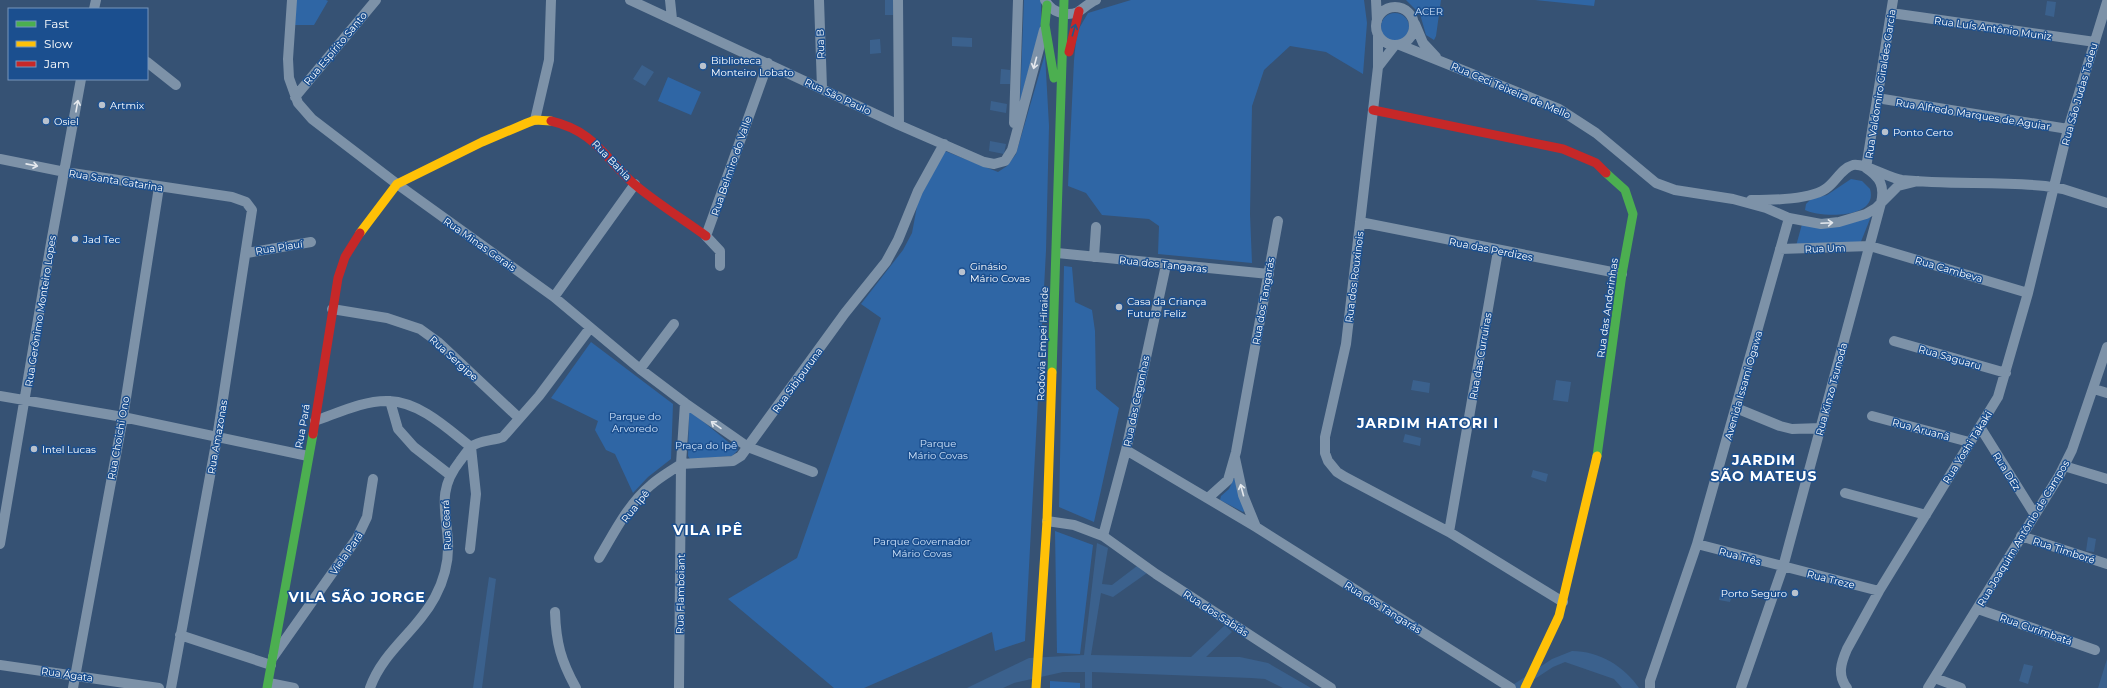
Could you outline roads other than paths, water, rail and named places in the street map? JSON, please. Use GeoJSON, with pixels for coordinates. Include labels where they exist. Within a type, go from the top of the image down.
{"type":"FeatureCollection","features":[{"type":"Feature","properties":{"kind":"street","name":"Rua Minas Gerais"},"geometry":{"type":"LineString","coordinates":[[292,0],[288,70],[295,97],[306,112],[316,122],[397,184],[554,297],[640,369],[685,403],[748,447],[813,472]]}},
{"type":"Feature","properties":{"kind":"street","name":"Rua Espírito Santo"},"geometry":{"type":"LineString","coordinates":[[295,97],[376,0]]}},
{"type":"Feature","properties":{"kind":"street"},"geometry":{"type":"LineString","coordinates":[[535,120],[549,60],[551,0]]}},
{"type":"Feature","properties":{"kind":"street","name":"Rua São Paulo"},"geometry":{"type":"LineString","coordinates":[[630,0],[984,162],[994,164],[1001,163],[1008,156],[1014,140]]}},
{"type":"Feature","properties":{"kind":"street"},"geometry":{"type":"LineString","coordinates":[[670,0],[672,19]]}},
{"type":"Feature","properties":{"kind":"street","name":"Rua B"},"geometry":{"type":"LineString","coordinates":[[818,0],[822,88]]}},
{"type":"Feature","properties":{"kind":"street"},"geometry":{"type":"LineString","coordinates":[[898,0],[899,124]]}},
{"type":"Feature","properties":{"kind":"street"},"geometry":{"type":"LineString","coordinates":[[1014,140],[1018,0]]}},
{"type":"Feature","properties":{"kind":"street","name":"Rodovia Empei Hiraide"},"geometry":{"type":"LineString","coordinates":[[1036,688],[1047,521],[1057,253],[1064,0]]}},
{"type":"Feature","properties":{"kind":"street"},"geometry":{"type":"LineString","coordinates":[[1046,2],[1053,10],[1063,13],[1073,13],[1096,0]]}},
{"type":"Feature","properties":{"kind":"street"},"geometry":{"type":"LineString","coordinates":[[1376,0],[1378,34],[1385,42],[1398,45]]}},
{"type":"Feature","properties":{"kind":"street"},"geometry":{"type":"LineString","coordinates":[[1378,67],[1398,45],[1406,42],[1413,32],[1413,20],[1406,11],[1396,8],[1387,0]]}},
{"type":"Feature","properties":{"kind":"street","name":"Rua Valdomiro Giraldes Garcia"},"geometry":{"type":"LineString","coordinates":[[1866,168],[1893,0]]}},
{"type":"Feature","properties":{"kind":"street"},"geometry":{"type":"LineString","coordinates":[[1046,2],[1045,25],[1060,110]]}},
{"type":"Feature","properties":{"kind":"street","name":"Rua São Judas Tadeu"},"geometry":{"type":"LineString","coordinates":[[2054,187],[2068,129],[2107,2]]}},
{"type":"Feature","properties":{"kind":"street"},"geometry":{"type":"LineString","coordinates":[[1060,110],[1070,42],[1083,6]]}},
{"type":"Feature","properties":{"kind":"street"},"geometry":{"type":"LineString","coordinates":[[1377,22],[1384,11],[1396,8]]}},
{"type":"Feature","properties":{"kind":"street","name":"Rua Luís Antônio Muniz"},"geometry":{"type":"LineString","coordinates":[[1891,13],[2094,42]]}},
{"type":"Feature","properties":{"kind":"street","name":"Rua Ceci Teixeira de Mello"},"geometry":{"type":"LineString","coordinates":[[1413,20],[1423,43],[1437,59]]}},
{"type":"Feature","properties":{"kind":"street"},"geometry":{"type":"LineString","coordinates":[[1014,140],[1045,25]]}},
{"type":"Feature","properties":{"kind":"street","name":"Rua dos Rouxinois"},"geometry":{"type":"LineString","coordinates":[[1378,34],[1378,67],[1344,355],[1325,441],[1325,453],[1328,461],[1337,472],[1449,532],[1563,602]]}},
{"type":"Feature","properties":{"kind":"street","name":"Rua Ceci Teixeira de Mello"},"geometry":{"type":"LineString","coordinates":[[1398,45],[1437,59],[1559,109],[1596,133],[1656,183],[1680,192],[1730,199]]}},
{"type":"Feature","properties":{"kind":"street"},"geometry":{"type":"LineString","coordinates":[[148,63],[176,85]]}},
{"type":"Feature","properties":{"kind":"street","name":"Rua Belmiro do Valle"},"geometry":{"type":"LineString","coordinates":[[706,236],[728,171],[768,63]]}},
{"type":"Feature","properties":{"kind":"street","name":"Rua Gerônimo Monteiro Lopes"},"geometry":{"type":"LineString","coordinates":[[0,544],[82,80]]}},
{"type":"Feature","properties":{"kind":"street","name":"Rua Alfredo Marques de Aguiar"},"geometry":{"type":"LineString","coordinates":[[1877,98],[2068,129]]}},
{"type":"Feature","properties":{"kind":"street","name":"Rua das Andorinhas"},"geometry":{"type":"LineString","coordinates":[[1373,110],[1563,149],[1596,164],[1625,190],[1630,202],[1633,214],[1622,274],[1599,448],[1559,616],[1525,688]]}},
{"type":"Feature","properties":{"kind":"street","name":"Rua Bahia"},"geometry":{"type":"LineString","coordinates":[[397,184],[482,142],[535,120],[552,121],[580,131],[590,138],[620,171],[635,184],[554,297]]}},
{"type":"Feature","properties":{"kind":"street","name":"Rua Sibipuruna"},"geometry":{"type":"LineString","coordinates":[[681,464],[733,460],[740,456],[748,447],[892,251],[918,191],[944,144]]}},
{"type":"Feature","properties":{"kind":"street","name":"Rua Santa Catarina"},"geometry":{"type":"LineString","coordinates":[[0,159],[65,172],[232,197]]}},
{"type":"Feature","properties":{"kind":"street"},"geometry":{"type":"LineString","coordinates":[[1730,199],[1766,200],[1795,197],[1822,191],[1843,171],[1852,165],[1866,168],[1897,179],[1918,182],[2035,184],[2054,187],[2107,203]]}},
{"type":"Feature","properties":{"kind":"street","name":"Rua Kinzo Tsunoda"},"geometry":{"type":"LineString","coordinates":[[1742,688],[1783,567],[1881,203],[1883,188],[1881,182],[1866,168]]}},
{"type":"Feature","properties":{"kind":"street"},"geometry":{"type":"LineString","coordinates":[[1730,199],[1766,208],[1789,218],[1812,223],[1832,223],[1866,214],[1881,203],[1898,186],[1918,182]]}},
{"type":"Feature","properties":{"kind":"street","name":"Rua Pará"},"geometry":{"type":"LineString","coordinates":[[268,685],[315,421],[338,278],[345,257],[358,235],[397,184]]}},
{"type":"Feature","properties":{"kind":"street"},"geometry":{"type":"LineString","coordinates":[[635,184],[706,236],[720,251],[720,266]]}},
{"type":"Feature","properties":{"kind":"street","name":"Rua Choichi Ono"},"geometry":{"type":"LineString","coordinates":[[73,688],[123,417],[159,187]]}},
{"type":"Feature","properties":{"kind":"street","name":"Rua Yoshi Takaki"},"geometry":{"type":"LineString","coordinates":[[1847,688],[1840,674],[1842,659],[1879,592],[1969,442],[1998,397],[2028,293],[2054,187]]}},
{"type":"Feature","properties":{"kind":"street","name":"Rua Amazonas"},"geometry":{"type":"LineString","coordinates":[[171,688],[217,438],[247,253],[252,210],[246,202],[232,197]]}},
{"type":"Feature","properties":{"kind":"street","name":"Avenida Issami Ogawa"},"geometry":{"type":"LineString","coordinates":[[1650,688],[1650,681],[1697,544],[1736,408],[1789,218],[1787,207],[1795,197]]}},
{"type":"Feature","properties":{"kind":"street","name":"Rua dos Tangarás"},"geometry":{"type":"LineString","coordinates":[[1208,498],[1228,480],[1236,452],[1278,221]]}},
{"type":"Feature","properties":{"kind":"street","name":"Rua das Perdizes"},"geometry":{"type":"LineString","coordinates":[[1360,222],[1498,251],[1622,274]]}},
{"type":"Feature","properties":{"kind":"street"},"geometry":{"type":"LineString","coordinates":[[1094,256],[1096,226]]}},
{"type":"Feature","properties":{"kind":"street","name":"Rua Piauí"},"geometry":{"type":"LineString","coordinates":[[247,253],[311,242]]}},
{"type":"Feature","properties":{"kind":"street","name":"Rua Cambeva"},"geometry":{"type":"LineString","coordinates":[[1870,246],[2028,293]]}},
{"type":"Feature","properties":{"kind":"street","name":"Rua Um"},"geometry":{"type":"LineString","coordinates":[[1780,249],[1870,246]]}},
{"type":"Feature","properties":{"kind":"street","name":"Rua das Curruiras"},"geometry":{"type":"LineString","coordinates":[[1449,532],[1498,251]]}},
{"type":"Feature","properties":{"kind":"street","name":"Rua dos Tangaras"},"geometry":{"type":"LineString","coordinates":[[1057,253],[1269,274]]}},
{"type":"Feature","properties":{"kind":"street","name":"Rua das Cegonhas"},"geometry":{"type":"LineString","coordinates":[[1103,536],[1126,450],[1166,264]]}},
{"type":"Feature","properties":{"kind":"street","name":"Rua Sergipe"},"geometry":{"type":"LineString","coordinates":[[332,309],[393,319],[420,329],[438,342],[520,418]]}},
{"type":"Feature","properties":{"kind":"street"},"geometry":{"type":"LineString","coordinates":[[640,369],[674,324]]}},
{"type":"Feature","properties":{"kind":"street"},"geometry":{"type":"LineString","coordinates":[[471,447],[481,442],[502,437],[539,396],[590,328]]}},
{"type":"Feature","properties":{"kind":"street","name":"Rua Saguaru"},"geometry":{"type":"LineString","coordinates":[[1894,340],[2006,373]]}},
{"type":"Feature","properties":{"kind":"street","name":"Rua Joaquim Antônio de Campos"},"geometry":{"type":"LineString","coordinates":[[1928,688],[1978,609],[2064,466],[2094,389],[2107,347]]}},
{"type":"Feature","properties":{"kind":"street"},"geometry":{"type":"LineString","coordinates":[[2094,389],[2107,394]]}},
{"type":"Feature","properties":{"kind":"street"},"geometry":{"type":"LineString","coordinates":[[0,396],[123,417],[308,456]]}},
{"type":"Feature","properties":{"kind":"street"},"geometry":{"type":"LineString","coordinates":[[390,401],[398,429],[414,447],[450,476]]}},
{"type":"Feature","properties":{"kind":"street"},"geometry":{"type":"LineString","coordinates":[[315,421],[370,403],[390,401],[418,408],[471,447],[476,494],[470,549]]}},
{"type":"Feature","properties":{"kind":"street","name":"Rua Flamboiant"},"geometry":{"type":"LineString","coordinates":[[680,688],[681,464],[685,403]]}},
{"type":"Feature","properties":{"kind":"street"},"geometry":{"type":"LineString","coordinates":[[1736,408],[1780,426],[1792,429],[1820,428]]}},
{"type":"Feature","properties":{"kind":"street","name":"Rua Aruanã"},"geometry":{"type":"LineString","coordinates":[[1872,416],[1969,442]]}},
{"type":"Feature","properties":{"kind":"street","name":"Rua DEz"},"geometry":{"type":"LineString","coordinates":[[1980,427],[2034,515]]}},
{"type":"Feature","properties":{"kind":"street","name":"Rua Ceará"},"geometry":{"type":"LineString","coordinates":[[370,688],[388,655],[427,610],[445,574],[448,542],[443,506],[446,488],[450,476],[471,447]]}},
{"type":"Feature","properties":{"kind":"street","name":"Rua dos Tangarás"},"geometry":{"type":"LineString","coordinates":[[1126,450],[1256,527],[1511,688]]}},
{"type":"Feature","properties":{"kind":"street","name":"Rua dos Tangarás"},"geometry":{"type":"LineString","coordinates":[[1236,452],[1236,465],[1243,495],[1256,527]]}},
{"type":"Feature","properties":{"kind":"street","name":"Rua Ipê"},"geometry":{"type":"LineString","coordinates":[[599,558],[627,514],[642,494],[651,485],[681,464]]}},
{"type":"Feature","properties":{"kind":"street"},"geometry":{"type":"LineString","coordinates":[[2064,466],[2107,479]]}},
{"type":"Feature","properties":{"kind":"street","name":"Viela Pará"},"geometry":{"type":"LineString","coordinates":[[272,661],[357,538],[366,517],[373,479]]}},
{"type":"Feature","properties":{"kind":"street"},"geometry":{"type":"LineString","coordinates":[[1845,493],[1926,515]]}},
{"type":"Feature","properties":{"kind":"street","name":"Rua dos Sabiás"},"geometry":{"type":"LineString","coordinates":[[1047,521],[1074,525],[1103,536],[1156,574],[1331,688]]}},
{"type":"Feature","properties":{"kind":"street","name":"Rua Timboré"},"geometry":{"type":"LineString","coordinates":[[2021,536],[2107,564]]}},
{"type":"Feature","properties":{"kind":"street","name":"Rua Três"},"geometry":{"type":"LineString","coordinates":[[1697,544],[1783,567]]}},
{"type":"Feature","properties":{"kind":"street","name":"Rua Treze"},"geometry":{"type":"LineString","coordinates":[[1783,567],[1879,592]]}},
{"type":"Feature","properties":{"kind":"street","name":"Rua Curimbatá"},"geometry":{"type":"LineString","coordinates":[[1978,609],[2095,650]]}},
{"type":"Feature","properties":{"kind":"street"},"geometry":{"type":"LineString","coordinates":[[555,612],[557,644],[560,657],[576,688]]}},
{"type":"Feature","properties":{"kind":"street"},"geometry":{"type":"LineString","coordinates":[[180,635],[272,661]]}},
{"type":"Feature","properties":{"kind":"street","name":"Rua Ágata"},"geometry":{"type":"LineString","coordinates":[[0,665],[158,688]]}},
{"type":"Feature","properties":{"kind":"street"},"geometry":{"type":"LineString","coordinates":[[1934,678],[1961,688]]}},
{"type":"Feature","properties":{"kind":"street"},"geometry":{"type":"LineString","coordinates":[[268,685],[294,688]]}},
{"type":"Feature","properties":{"kind":"place","name":"Biblioteca Monteiro Lobato"},"geometry":{"type":"Point","coordinates":[703,66]}},
{"type":"Feature","properties":{"kind":"place","name":"Artmix"},"geometry":{"type":"Point","coordinates":[102,105]}},
{"type":"Feature","properties":{"kind":"place","name":"Osiel"},"geometry":{"type":"Point","coordinates":[46,121]}},
{"type":"Feature","properties":{"kind":"place","name":"Ponto Certo"},"geometry":{"type":"Point","coordinates":[1885,132]}},
{"type":"Feature","properties":{"kind":"place","name":"Jad Tec"},"geometry":{"type":"Point","coordinates":[75,239]}},
{"type":"Feature","properties":{"kind":"place","name":"Ginásio Mário Covas"},"geometry":{"type":"Point","coordinates":[962,272]}},
{"type":"Feature","properties":{"kind":"place","name":"Casa da Criança Futuro Feliz"},"geometry":{"type":"Point","coordinates":[1119,307]}},
{"type":"Feature","properties":{"kind":"place","name":"Intel Lucas"},"geometry":{"type":"Point","coordinates":[34,449]}},
{"type":"Feature","properties":{"kind":"place","name":"Porto Seguro"},"geometry":{"type":"Point","coordinates":[1795,593]}},
{"type":"Feature","properties":{"kind":"district","name":"JARDIM HATORI I"},"geometry":{"type":"Point","coordinates":[1428,423]}},
{"type":"Feature","properties":{"kind":"district","name":"JARDIM SÃO MATEUS"},"geometry":{"type":"Point","coordinates":[1764,468]}},
{"type":"Feature","properties":{"kind":"district","name":"VILA IPÊ"},"geometry":{"type":"Point","coordinates":[708,530]}},
{"type":"Feature","properties":{"kind":"district","name":"VILA SÃO JORGE"},"geometry":{"type":"Point","coordinates":[357,597]}},
{"type":"Feature","properties":{"kind":"park label","name":"ACER"},"geometry":{"type":"Point","coordinates":[1429,11]}},
{"type":"Feature","properties":{"kind":"park label","name":"Parque do Arvoredo"},"geometry":{"type":"Point","coordinates":[635,422]}},
{"type":"Feature","properties":{"kind":"park label","name":"Praça do Ipê"},"geometry":{"type":"Point","coordinates":[706,445]}},
{"type":"Feature","properties":{"kind":"park label","name":"Parque Mário Covas"},"geometry":{"type":"Point","coordinates":[938,448]}},
{"type":"Feature","properties":{"kind":"park label","name":"Parque Governador Mário Covas"},"geometry":{"type":"Point","coordinates":[922,546]}}]}
